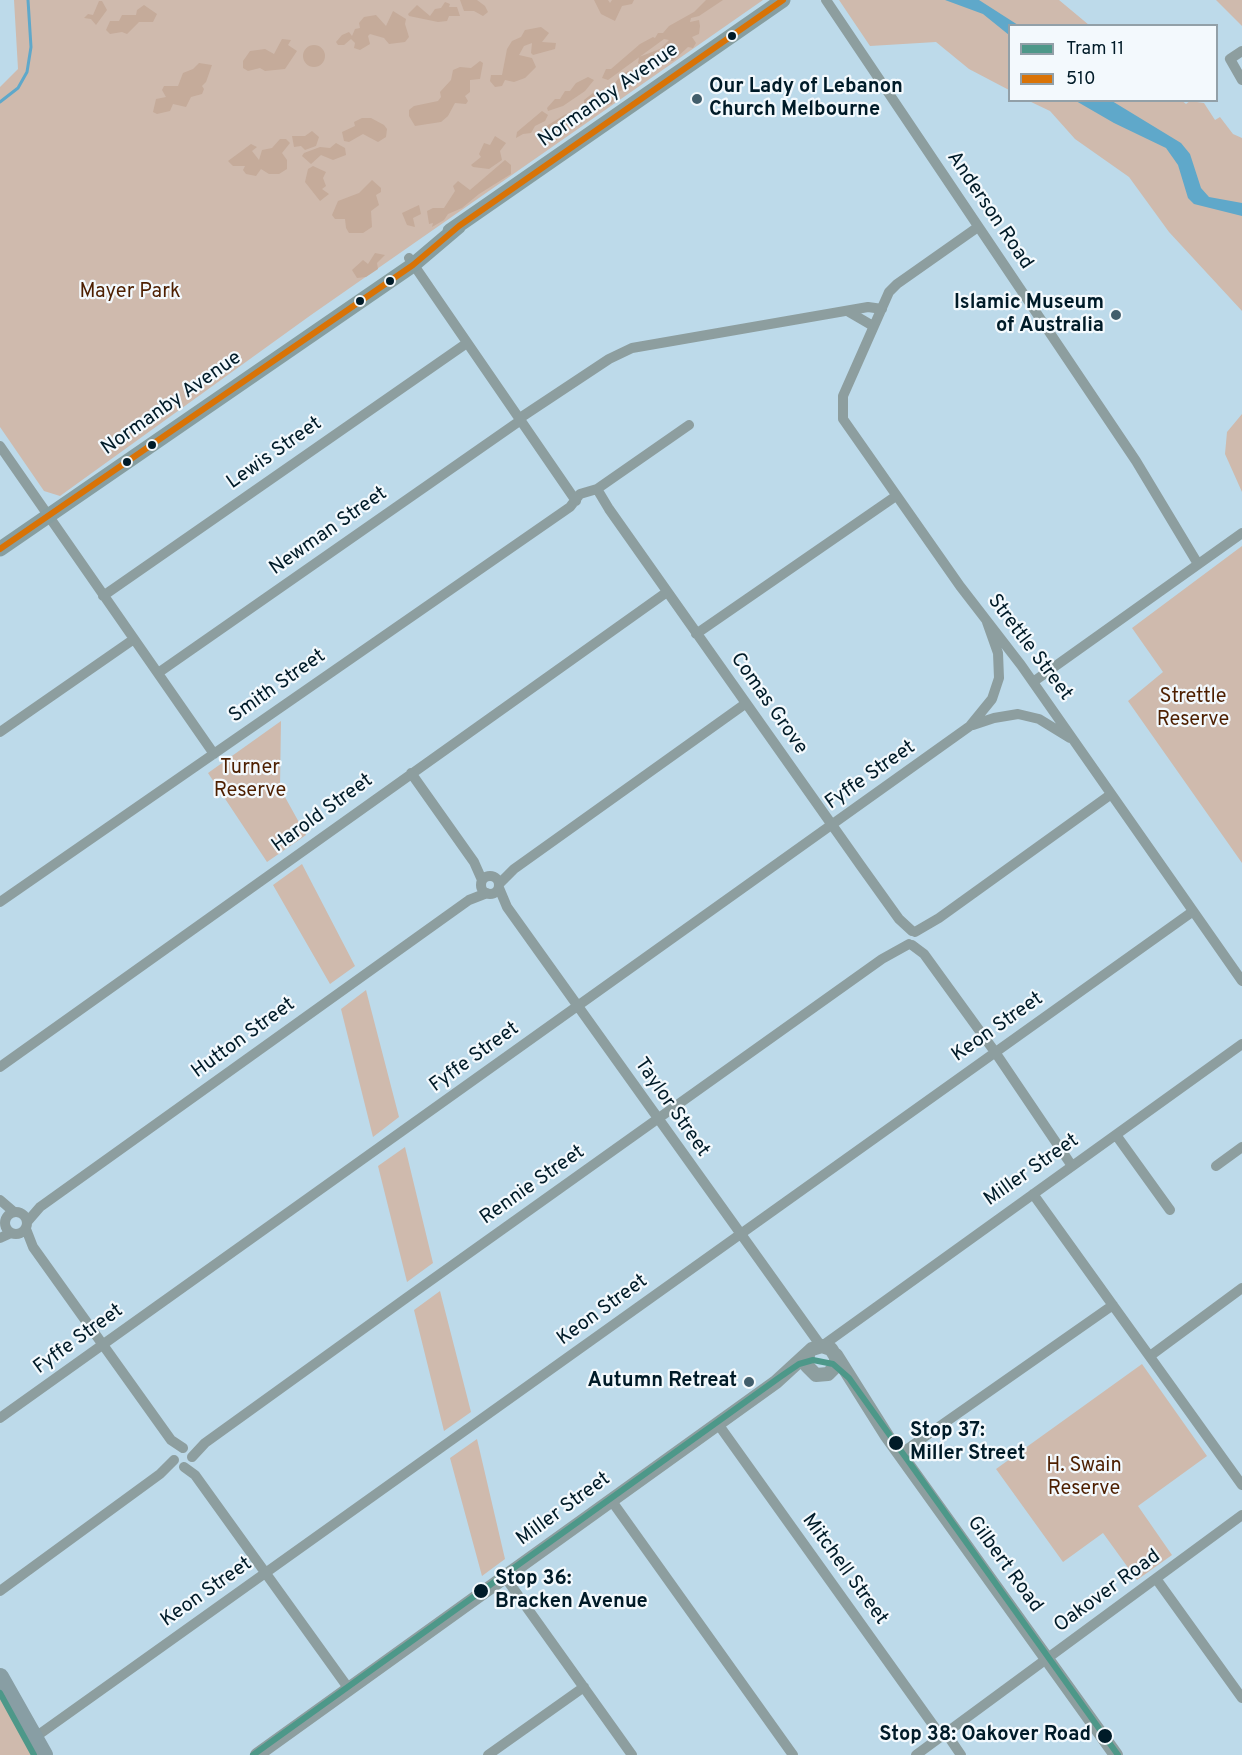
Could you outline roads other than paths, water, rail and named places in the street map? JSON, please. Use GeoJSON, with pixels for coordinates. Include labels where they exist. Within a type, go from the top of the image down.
{"type":"FeatureCollection","features":[{"type":"Feature","properties":{"kind":"highway"},"geometry":{"type":"LineString","coordinates":[[0,1677],[44,1755]]}},
{"type":"Feature","properties":{"kind":"main road","name":"Normanby Avenue"},"geometry":{"type":"LineString","coordinates":[[0,549],[368,294],[459,226],[783,0]]}},
{"type":"Feature","properties":{"kind":"street","name":"Anderson Road"},"geometry":{"type":"LineString","coordinates":[[826,0],[1136,461],[1198,564]]}},
{"type":"Feature","properties":{"kind":"street"},"geometry":{"type":"LineString","coordinates":[[1242,51],[1230,59],[1242,80]]}},
{"type":"Feature","properties":{"kind":"street"},"geometry":{"type":"LineString","coordinates":[[849,312],[873,326],[889,292],[897,284],[978,227]]}},
{"type":"Feature","properties":{"kind":"street"},"geometry":{"type":"LineString","coordinates":[[411,262],[565,483],[578,498]]}},
{"type":"Feature","properties":{"kind":"street","name":"Newman Street"},"geometry":{"type":"LineString","coordinates":[[158,673],[609,359],[632,348],[868,307],[882,309]]}},
{"type":"Feature","properties":{"kind":"street","name":"Strettle Street"},"geometry":{"type":"LineString","coordinates":[[873,326],[843,396],[842,414],[850,432],[1033,682],[1242,981]]}},
{"type":"Feature","properties":{"kind":"street","name":"Lewis Street"},"geometry":{"type":"LineString","coordinates":[[103,596],[467,343]]}},
{"type":"Feature","properties":{"kind":"street","name":"Smith Street"},"geometry":{"type":"LineString","coordinates":[[0,902],[578,498],[595,494],[688,425]]}},
{"type":"Feature","properties":{"kind":"street"},"geometry":{"type":"LineString","coordinates":[[0,446],[214,754]]}},
{"type":"Feature","properties":{"kind":"street","name":"Comas Grove"},"geometry":{"type":"LineString","coordinates":[[595,494],[609,509],[995,1052],[1072,1166]]}},
{"type":"Feature","properties":{"kind":"street"},"geometry":{"type":"LineString","coordinates":[[696,634],[896,496]]}},
{"type":"Feature","properties":{"kind":"street"},"geometry":{"type":"LineString","coordinates":[[1033,682],[1242,533]]}},
{"type":"Feature","properties":{"kind":"street","name":"Harold Street"},"geometry":{"type":"LineString","coordinates":[[0,1067],[667,592]]}},
{"type":"Feature","properties":{"kind":"street","name":"Fyffe Street"},"geometry":{"type":"LineString","coordinates":[[0,1418],[970,726],[992,699],[999,678],[998,653],[987,622]]}},
{"type":"Feature","properties":{"kind":"street"},"geometry":{"type":"LineString","coordinates":[[0,732],[134,639]]}},
{"type":"Feature","properties":{"kind":"street","name":"Hutton Street"},"geometry":{"type":"LineString","coordinates":[[0,1238],[14,1224],[746,704]]}},
{"type":"Feature","properties":{"kind":"street","name":"Fyffe Street"},"geometry":{"type":"LineString","coordinates":[[970,726],[1008,714],[1018,714],[1039,719],[1074,742]]}},
{"type":"Feature","properties":{"kind":"street","name":"Taylor Street"},"geometry":{"type":"LineString","coordinates":[[411,773],[807,1329],[815,1349]]}},
{"type":"Feature","properties":{"kind":"street","name":"Rennie Street"},"geometry":{"type":"LineString","coordinates":[[0,1591],[160,1474],[1110,795]]}},
{"type":"Feature","properties":{"kind":"street","name":"Keon Street"},"geometry":{"type":"LineString","coordinates":[[34,1738],[1192,912]]}},
{"type":"Feature","properties":{"kind":"street","name":"Miller Street"},"geometry":{"type":"LineString","coordinates":[[257,1755],[776,1382],[815,1349],[1242,1044]]}},
{"type":"Feature","properties":{"kind":"street"},"geometry":{"type":"LineString","coordinates":[[1116,1135],[1170,1210]]}},
{"type":"Feature","properties":{"kind":"street"},"geometry":{"type":"LineString","coordinates":[[1216,1166],[1242,1148]]}},
{"type":"Feature","properties":{"kind":"street"},"geometry":{"type":"LineString","coordinates":[[1033,1194],[1242,1485]]}},
{"type":"Feature","properties":{"kind":"street"},"geometry":{"type":"LineString","coordinates":[[0,1201],[14,1224],[33,1247],[349,1689]]}},
{"type":"Feature","properties":{"kind":"street"},"geometry":{"type":"LineString","coordinates":[[1150,1356],[1242,1288]]}},
{"type":"Feature","properties":{"kind":"street"},"geometry":{"type":"LineString","coordinates":[[900,1454],[1113,1305]]}},
{"type":"Feature","properties":{"kind":"street"},"geometry":{"type":"LineString","coordinates":[[835,1354],[815,1349],[807,1366],[817,1375],[826,1375],[834,1370],[835,1354],[833,1343],[843,1330]]}},
{"type":"Feature","properties":{"kind":"street","name":"Gilbert Road"},"geometry":{"type":"LineString","coordinates":[[835,1354],[861,1398],[900,1454],[1116,1755]]}},
{"type":"Feature","properties":{"kind":"street","name":"Miller Street"},"geometry":{"type":"LineString","coordinates":[[776,1382],[800,1373],[817,1375]]}},
{"type":"Feature","properties":{"kind":"street","name":"Gilbert Road"},"geometry":{"type":"LineString","coordinates":[[817,1375],[838,1381],[861,1398]]}},
{"type":"Feature","properties":{"kind":"street","name":"Mitchell Street"},"geometry":{"type":"LineString","coordinates":[[718,1424],[944,1735],[962,1755]]}},
{"type":"Feature","properties":{"kind":"street"},"geometry":{"type":"LineString","coordinates":[[611,1500],[793,1755]]}},
{"type":"Feature","properties":{"kind":"street","name":"Oakover Road"},"geometry":{"type":"LineString","coordinates":[[916,1755],[1240,1519]]}},
{"type":"Feature","properties":{"kind":"street"},"geometry":{"type":"LineString","coordinates":[[505,1577],[632,1755]]}},
{"type":"Feature","properties":{"kind":"street"},"geometry":{"type":"LineString","coordinates":[[1157,1580],[1242,1698]]}},
{"type":"Feature","properties":{"kind":"street"},"geometry":{"type":"LineString","coordinates":[[488,1755],[584,1688]]}},
{"type":"Feature","properties":{"kind":"water"},"geometry":{"type":"Polygon","coordinates":[[[945,0],[979,0],[1016,24],[1008,24],[1008,34],[983,14],[945,0]]]}},
{"type":"Feature","properties":{"kind":"water"},"geometry":{"type":"Polygon","coordinates":[[[1078,102],[1114,102],[1181,143],[1190,154],[1201,188],[1209,197],[1242,203],[1242,216],[1194,204],[1188,198],[1178,165],[1166,148],[1114,123],[1078,102]]]}},
{"type":"Feature","properties":{"kind":"waterway"},"geometry":{"type":"LineString","coordinates":[[0,102],[18,88],[27,72],[31,47],[28,0]]}},
{"type":"Feature","properties":{"kind":"tram line","name":"11"},"geometry":{"type":"LineString","coordinates":[[253,1755],[780,1377],[799,1364],[813,1360],[833,1364],[849,1378],[1118,1755]]}},
{"type":"Feature","properties":{"kind":"tram line","name":"11"},"geometry":{"type":"LineString","coordinates":[[0,1693],[34,1755]]}},
{"type":"Feature","properties":{"kind":"place","name":"Our Lady of Lebanon Church Melbourne"},"geometry":{"type":"Point","coordinates":[697,99]}},
{"type":"Feature","properties":{"kind":"place","name":"Islamic Museum of Australia"},"geometry":{"type":"Point","coordinates":[1116,315]}},
{"type":"Feature","properties":{"kind":"place","name":"Autumn Retreat"},"geometry":{"type":"Point","coordinates":[749,1382]}},
{"type":"Feature","properties":{"kind":"place","name":"Stop 37: Miller Street"},"geometry":{"type":"Point","coordinates":[896,1443]}},
{"type":"Feature","properties":{"kind":"place","name":"Stop 36: Bracken Avenue"},"geometry":{"type":"Point","coordinates":[481,1591]}},
{"type":"Feature","properties":{"kind":"place","name":"Stop 38: Oakover Road"},"geometry":{"type":"Point","coordinates":[1105,1736]}},
{"type":"Feature","properties":{"kind":"park label","name":"Mayer Park"},"geometry":{"type":"Point","coordinates":[130,293]}},
{"type":"Feature","properties":{"kind":"park label","name":"Strettle Reserve"},"geometry":{"type":"Point","coordinates":[1193,710]}},
{"type":"Feature","properties":{"kind":"park label","name":"Turner Reserve"},"geometry":{"type":"Point","coordinates":[250,780]}},
{"type":"Feature","properties":{"kind":"park label","name":"H. Swain Reserve"},"geometry":{"type":"Point","coordinates":[1084,1478]}}]}
